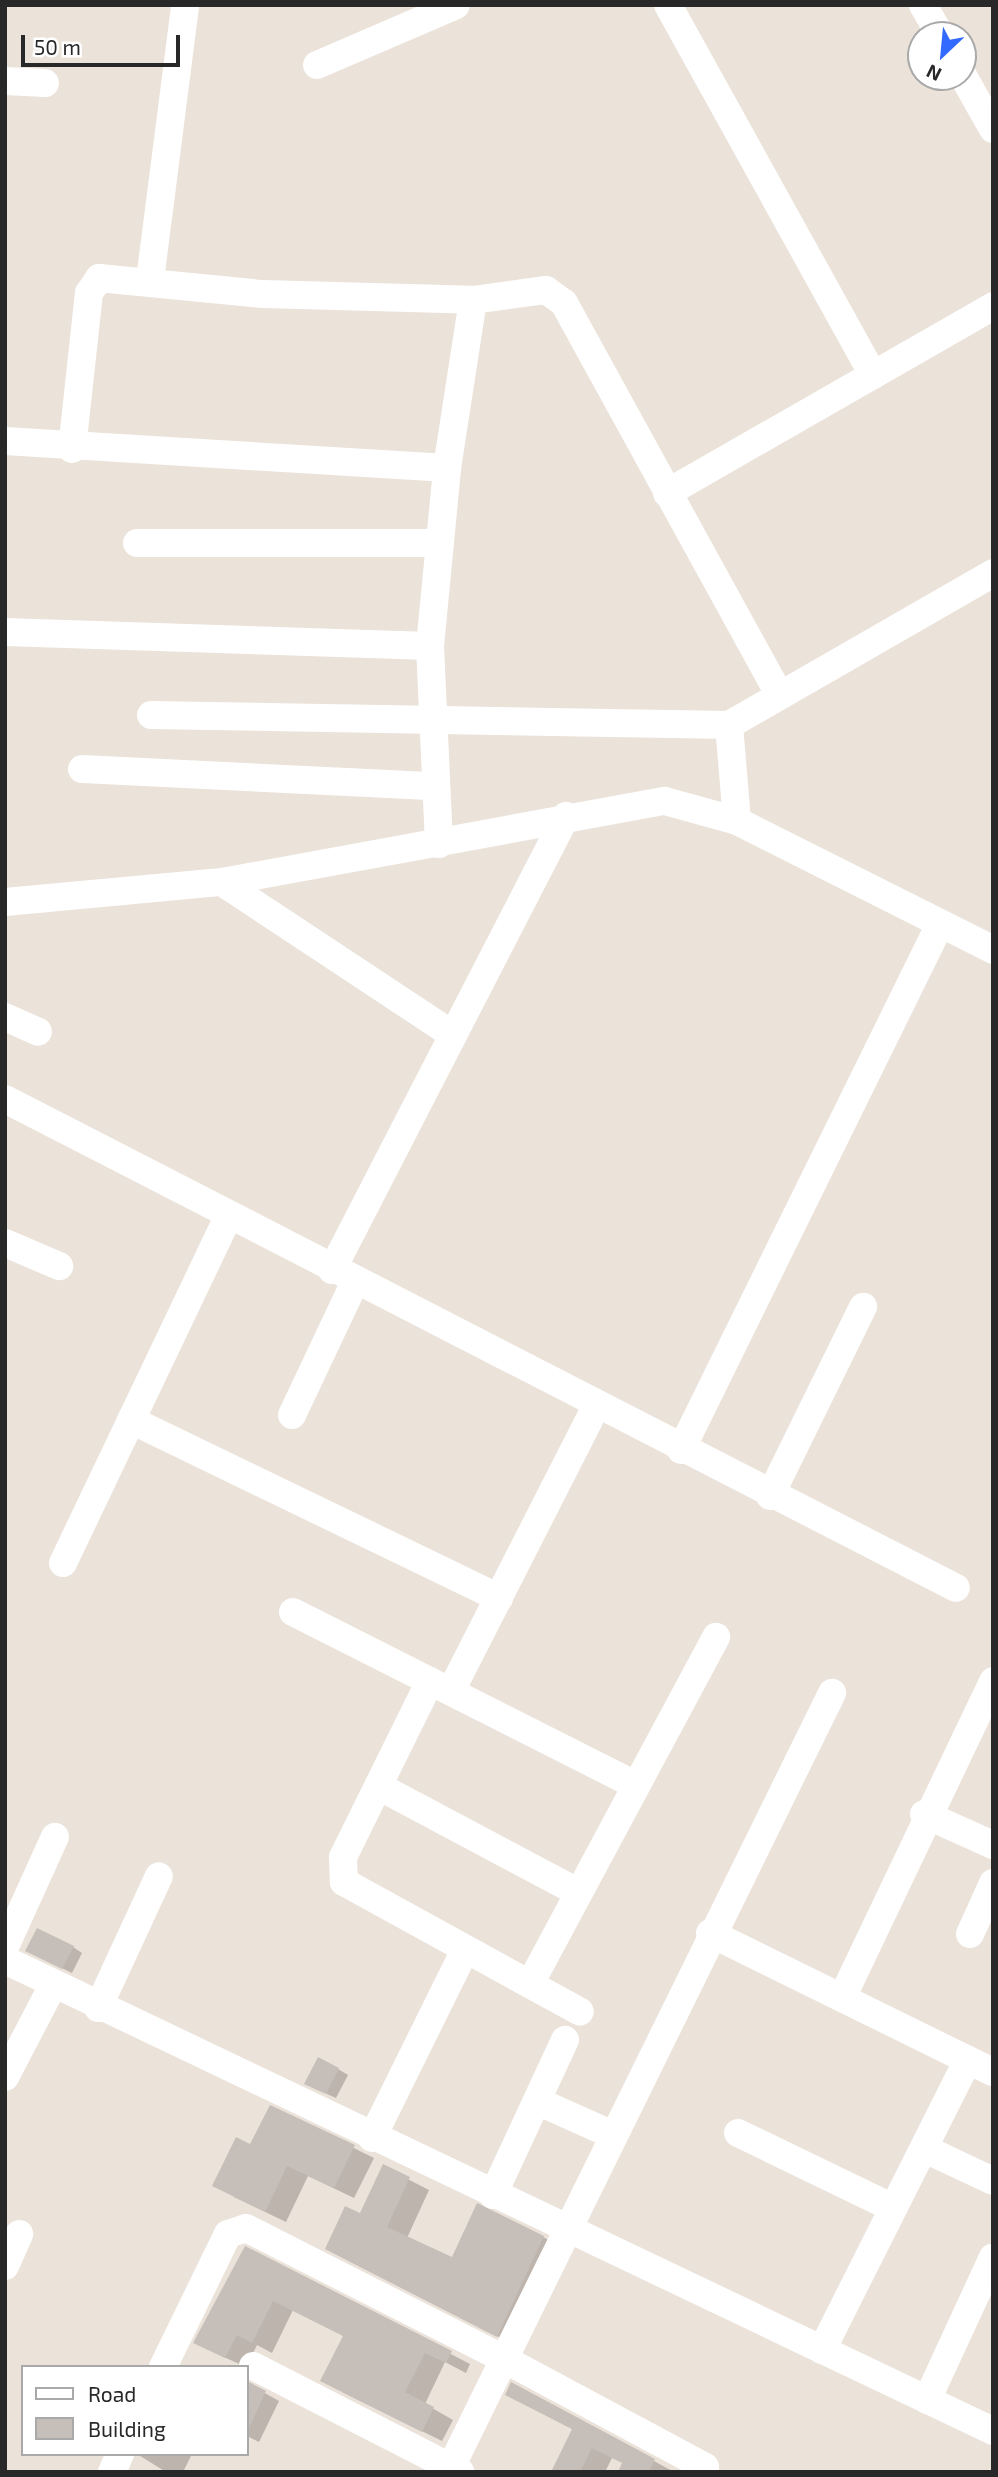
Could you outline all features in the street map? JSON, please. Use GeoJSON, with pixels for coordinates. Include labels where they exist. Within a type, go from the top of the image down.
{"type":"FeatureCollection","features":[{"type":"Feature","properties":{"kind":"street"},"geometry":{"type":"LineString","coordinates":[[150,280],[185,5]]}},
{"type":"Feature","properties":{"kind":"street"},"geometry":{"type":"LineString","coordinates":[[317,65],[456,5]]}},
{"type":"Feature","properties":{"kind":"street"},"geometry":{"type":"LineString","coordinates":[[668,5],[873,375]]}},
{"type":"Feature","properties":{"kind":"street"},"geometry":{"type":"LineString","coordinates":[[923,5],[932,21]]}},
{"type":"Feature","properties":{"kind":"street"},"geometry":{"type":"LineString","coordinates":[[5,81],[45,83]]}},
{"type":"Feature","properties":{"kind":"street"},"geometry":{"type":"LineString","coordinates":[[971,91],[993,129]]}},
{"type":"Feature","properties":{"kind":"street"},"geometry":{"type":"LineString","coordinates":[[72,449],[93,285],[107,275],[263,294],[473,300],[529,291],[558,295],[780,696]]}},
{"type":"Feature","properties":{"kind":"street"},"geometry":{"type":"LineString","coordinates":[[439,844],[429,720],[430,646],[447,468],[473,300]]}},
{"type":"Feature","properties":{"kind":"street"},"geometry":{"type":"LineString","coordinates":[[667,493],[993,306]]}},
{"type":"Feature","properties":{"kind":"street"},"geometry":{"type":"LineString","coordinates":[[5,441],[72,449],[447,468]]}},
{"type":"Feature","properties":{"kind":"street"},"geometry":{"type":"LineString","coordinates":[[137,543],[440,543]]}},
{"type":"Feature","properties":{"kind":"street"},"geometry":{"type":"LineString","coordinates":[[151,715],[729,725],[993,573]]}},
{"type":"Feature","properties":{"kind":"street"},"geometry":{"type":"LineString","coordinates":[[5,632],[430,646]]}},
{"type":"Feature","properties":{"kind":"street"},"geometry":{"type":"LineString","coordinates":[[729,725],[737,821]]}},
{"type":"Feature","properties":{"kind":"street"},"geometry":{"type":"LineString","coordinates":[[82,768],[435,786]]}},
{"type":"Feature","properties":{"kind":"street"},"geometry":{"type":"LineString","coordinates":[[5,902],[222,882],[439,844],[565,816],[665,801],[737,821],[993,950]]}},
{"type":"Feature","properties":{"kind":"street"},"geometry":{"type":"LineString","coordinates":[[292,1415],[344,1276],[453,1034],[565,816]]}},
{"type":"Feature","properties":{"kind":"street"},"geometry":{"type":"LineString","coordinates":[[222,882],[453,1034]]}},
{"type":"Feature","properties":{"kind":"street"},"geometry":{"type":"LineString","coordinates":[[681,1450],[940,925]]}},
{"type":"Feature","properties":{"kind":"street"},"geometry":{"type":"LineString","coordinates":[[5,1017],[38,1032]]}},
{"type":"Feature","properties":{"kind":"street"},"geometry":{"type":"LineString","coordinates":[[5,1099],[681,1450],[956,1588]]}},
{"type":"Feature","properties":{"kind":"street"},"geometry":{"type":"LineString","coordinates":[[63,1563],[228,1217]]}},
{"type":"Feature","properties":{"kind":"street"},"geometry":{"type":"LineString","coordinates":[[5,1243],[59,1266]]}},
{"type":"Feature","properties":{"kind":"street"},"geometry":{"type":"LineString","coordinates":[[771,1496],[863,1307]]}},
{"type":"Feature","properties":{"kind":"street"},"geometry":{"type":"LineString","coordinates":[[580,2012],[345,1882],[343,1857],[380,1787],[440,1686],[499,1598],[596,1406]]}},
{"type":"Feature","properties":{"kind":"street"},"geometry":{"type":"LineString","coordinates":[[131,1420],[499,1598]]}},
{"type":"Feature","properties":{"kind":"street"},"geometry":{"type":"LineString","coordinates":[[293,1612],[636,1785]]}},
{"type":"Feature","properties":{"kind":"street"},"geometry":{"type":"LineString","coordinates":[[530,1984],[576,1891],[716,1637]]}},
{"type":"Feature","properties":{"kind":"street"},"geometry":{"type":"LineString","coordinates":[[842,1998],[924,1814],[993,1681]]}},
{"type":"Feature","properties":{"kind":"street"},"geometry":{"type":"LineString","coordinates":[[253,2366],[456,2469],[504,2359],[569,2231],[710,1933],[832,1693]]}},
{"type":"Feature","properties":{"kind":"street"},"geometry":{"type":"LineString","coordinates":[[380,1787],[576,1891]]}},
{"type":"Feature","properties":{"kind":"street"},"geometry":{"type":"LineString","coordinates":[[924,1814],[993,1845]]}},
{"type":"Feature","properties":{"kind":"street"},"geometry":{"type":"LineString","coordinates":[[5,1947],[55,1837]]}},
{"type":"Feature","properties":{"kind":"street"},"geometry":{"type":"LineString","coordinates":[[98,2008],[159,1876]]}},
{"type":"Feature","properties":{"kind":"street"},"geometry":{"type":"LineString","coordinates":[[970,1934],[993,1883]]}},
{"type":"Feature","properties":{"kind":"street"},"geometry":{"type":"LineString","coordinates":[[710,1933],[980,2066],[925,2149],[822,2350]]}},
{"type":"Feature","properties":{"kind":"street"},"geometry":{"type":"LineString","coordinates":[[372,2138],[465,1950]]}},
{"type":"Feature","properties":{"kind":"street"},"geometry":{"type":"LineString","coordinates":[[5,1960],[52,1987],[993,2431]]}},
{"type":"Feature","properties":{"kind":"street"},"geometry":{"type":"LineString","coordinates":[[5,2077],[52,1987]]}},
{"type":"Feature","properties":{"kind":"street"},"geometry":{"type":"LineString","coordinates":[[494,2195],[565,2040]]}},
{"type":"Feature","properties":{"kind":"street"},"geometry":{"type":"LineString","coordinates":[[537,2101],[613,2135]]}},
{"type":"Feature","properties":{"kind":"street"},"geometry":{"type":"LineString","coordinates":[[738,2133],[893,2208]]}},
{"type":"Feature","properties":{"kind":"street"},"geometry":{"type":"LineString","coordinates":[[925,2149],[993,2181]]}},
{"type":"Feature","properties":{"kind":"street"},"geometry":{"type":"LineString","coordinates":[[164,2365],[236,2227],[261,2232],[504,2359],[707,2470]]}},
{"type":"Feature","properties":{"kind":"street"},"geometry":{"type":"LineString","coordinates":[[5,2266],[19,2234]]}},
{"type":"Feature","properties":{"kind":"street"},"geometry":{"type":"LineString","coordinates":[[927,2400],[993,2257]]}},
{"type":"Feature","properties":{"kind":"building"},"geometry":{"type":"Polygon","coordinates":[[[37,1928],[74,1946],[62,1969],[25,1951],[37,1928]]]}},
{"type":"Feature","properties":{"kind":"building"},"geometry":{"type":"Polygon","coordinates":[[[318,2057],[339,2068],[326,2094],[304,2084],[318,2057]]]}},
{"type":"Feature","properties":{"kind":"building"},"geometry":{"type":"Polygon","coordinates":[[[270,2105],[355,2145],[334,2188],[287,2166],[265,2212],[212,2186],[236,2137],[250,2144],[270,2105]]]}},
{"type":"Feature","properties":{"kind":"building"},"geometry":{"type":"Polygon","coordinates":[[[383,2164],[410,2177],[387,2227],[452,2257],[477,2203],[544,2236],[497,2337],[325,2249],[345,2206],[360,2213],[383,2164]]]}},
{"type":"Feature","properties":{"kind":"building"},"geometry":{"type":"Polygon","coordinates":[[[245,2246],[452,2351],[446,2363],[425,2353],[405,2392],[434,2407],[422,2432],[320,2381],[343,2336],[273,2301],[252,2343],[237,2335],[225,2358],[193,2343],[245,2246]]]}},
{"type":"Feature","properties":{"kind":"building"},"geometry":{"type":"Polygon","coordinates":[[[248,2382],[266,2391],[248,2430],[248,2382]]]}},
{"type":"Feature","properties":{"kind":"building"},"geometry":{"type":"Polygon","coordinates":[[[511,2382],[655,2459],[649,2472],[618,2472],[622,2463],[592,2448],[580,2472],[551,2472],[572,2429],[505,2395],[511,2382]]]}}]}
